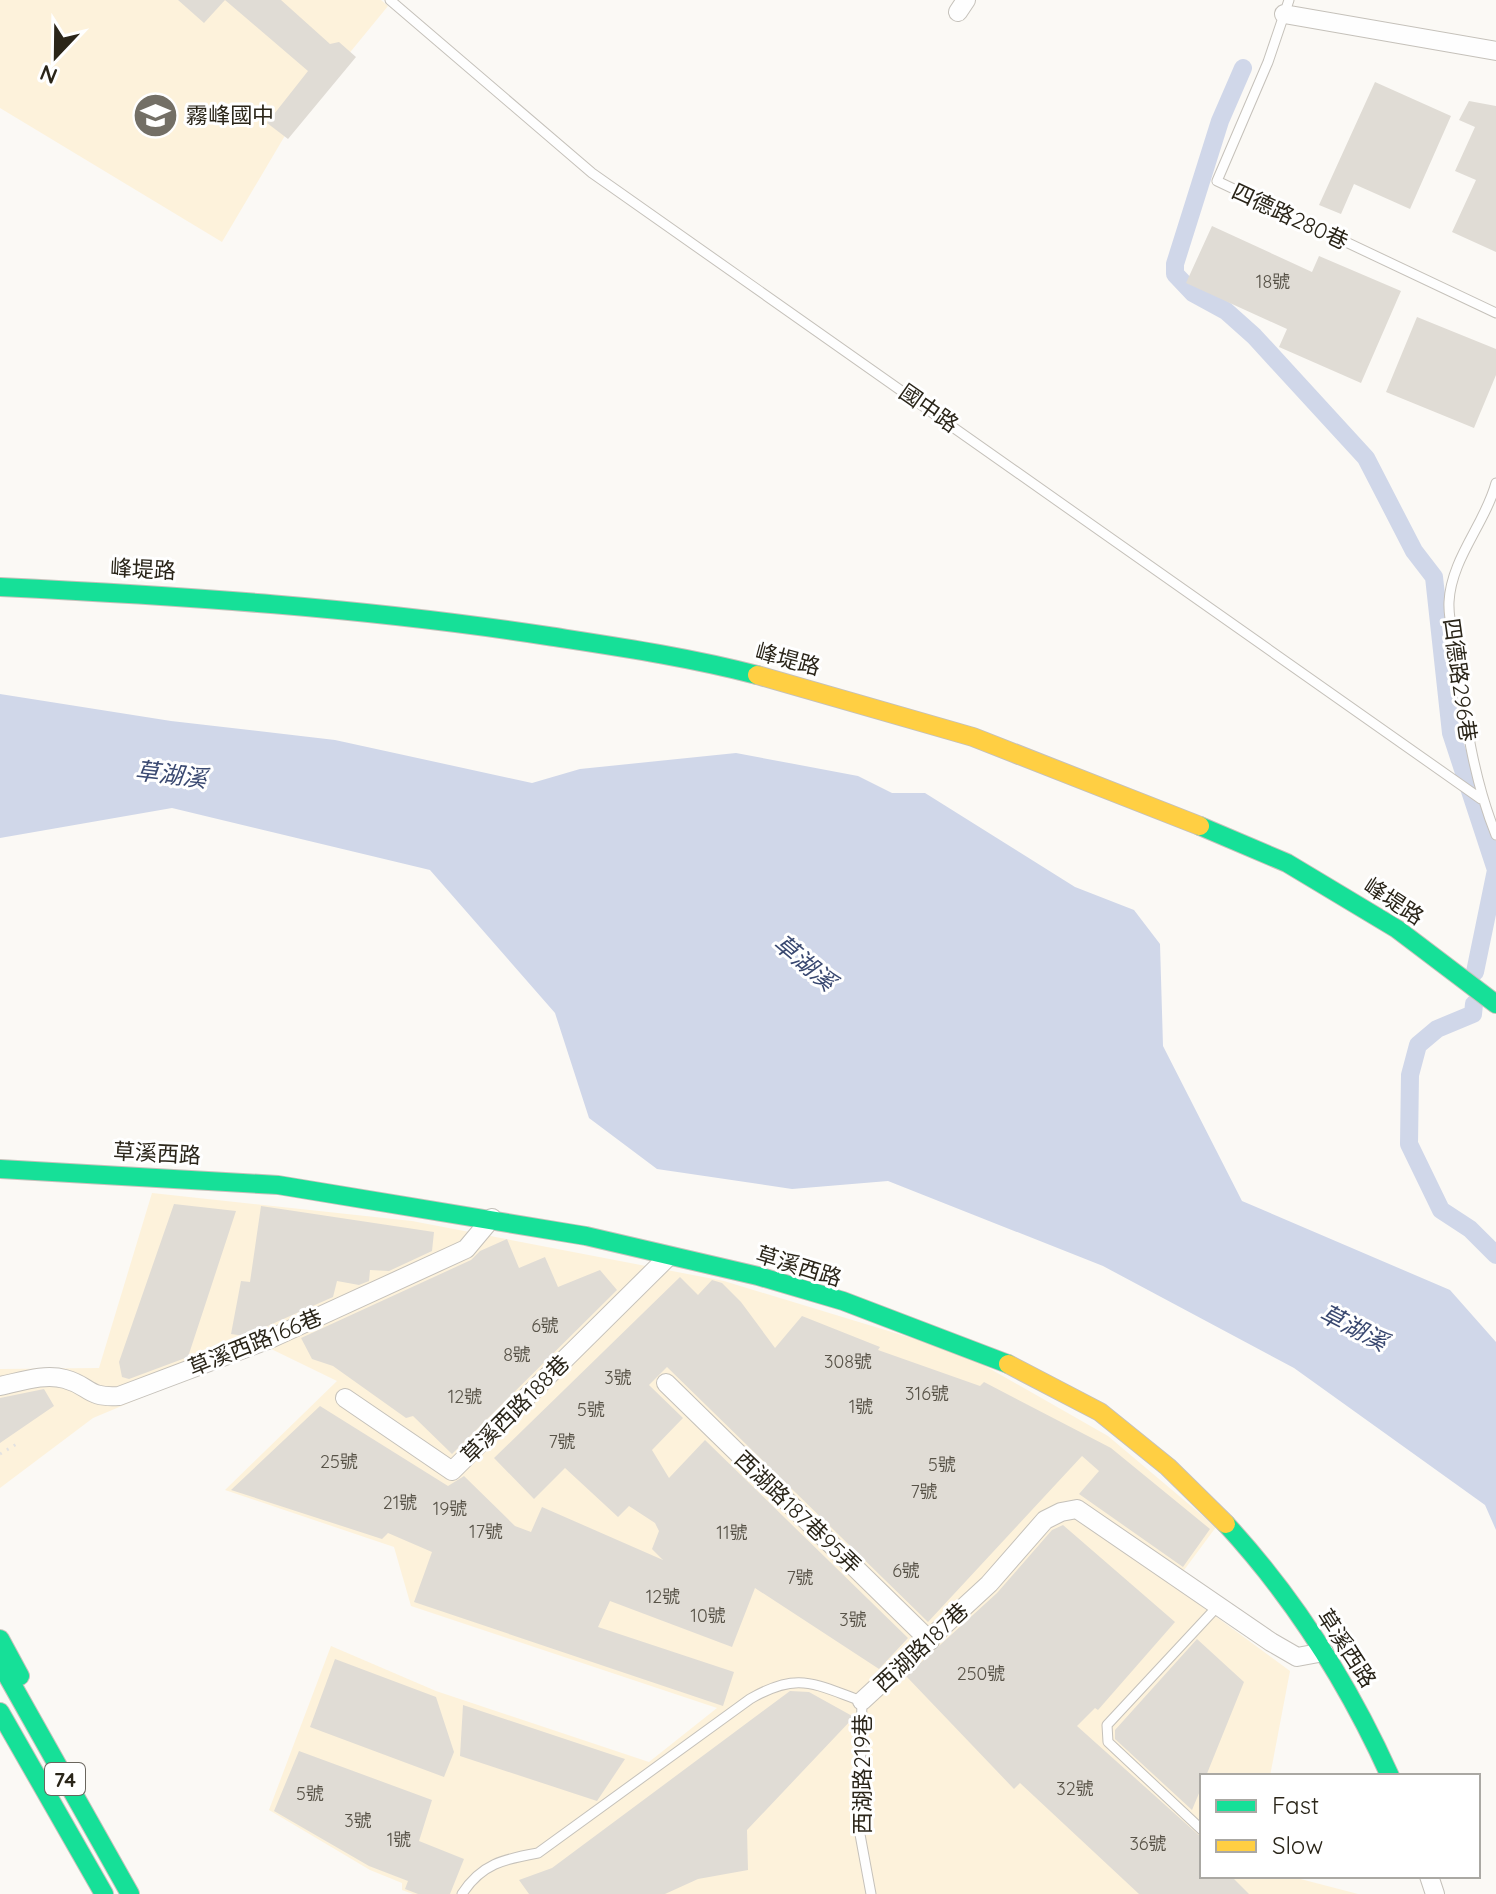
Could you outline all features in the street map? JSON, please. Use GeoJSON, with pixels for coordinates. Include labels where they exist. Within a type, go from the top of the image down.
{"type":"FeatureCollection","features":[{"type":"Feature","properties":{"kind":"main road","name":"峰堤路"},"geometry":{"type":"LineString","coordinates":[[0,587],[194,596],[409,615],[691,658],[794,684],[973,737],[1139,799],[1287,863],[1397,929],[1496,1004]]}},
{"type":"Feature","properties":{"kind":"main road","name":"草溪西路"},"geometry":{"type":"LineString","coordinates":[[0,1169],[260,1183],[492,1218],[606,1239],[780,1283],[958,1345],[1085,1401],[1162,1460],[1254,1557],[1324,1652],[1355,1702],[1389,1774]]}},
{"type":"Feature","properties":{"kind":"main road"},"geometry":{"type":"LineString","coordinates":[[0,1639],[143,1894]]}},
{"type":"Feature","properties":{"kind":"main road","name":"74"},"geometry":{"type":"LineString","coordinates":[[0,1663],[130,1894]]}},
{"type":"Feature","properties":{"kind":"main road","name":"74"},"geometry":{"type":"LineString","coordinates":[[0,1712],[104,1894]]}},
{"type":"Feature","properties":{"kind":"main road"},"geometry":{"type":"LineString","coordinates":[[0,1731],[92,1894]]}},
{"type":"Feature","properties":{"kind":"street"},"geometry":{"type":"LineString","coordinates":[[1286,7],[1496,51]]}},
{"type":"Feature","properties":{"kind":"street","name":"草溪西路166巷"},"geometry":{"type":"LineString","coordinates":[[0,1386],[37,1378],[65,1379],[97,1397],[119,1396],[270,1339],[466,1249],[492,1218]]}},
{"type":"Feature","properties":{"kind":"street","name":"草溪西路188巷"},"geometry":{"type":"LineString","coordinates":[[345,1398],[452,1471],[669,1256]]}},
{"type":"Feature","properties":{"kind":"street","name":"西湖路187巷95弄"},"geometry":{"type":"LineString","coordinates":[[666,1383],[930,1641]]}},
{"type":"Feature","properties":{"kind":"street","name":"西湖路187巷"},"geometry":{"type":"LineString","coordinates":[[862,1701],[989,1584],[1045,1520],[1077,1509],[1216,1608],[1297,1657],[1324,1652]]}},
{"type":"Feature","properties":{"kind":"lane","name":"國中路"},"geometry":{"type":"LineString","coordinates":[[390,0],[592,173],[1481,798]]}},
{"type":"Feature","properties":{"kind":"lane","name":"四德路280巷"},"geometry":{"type":"LineString","coordinates":[[1286,7],[1268,62],[1217,181],[1496,313]]}},
{"type":"Feature","properties":{"kind":"lane","name":"四德路296巷"},"geometry":{"type":"LineString","coordinates":[[1496,483],[1491,502],[1459,562],[1449,602],[1481,798],[1496,835]]}},
{"type":"Feature","properties":{"kind":"lane"},"geometry":{"type":"LineString","coordinates":[[1200,1828],[1108,1742],[1107,1725],[1216,1608]]}},
{"type":"Feature","properties":{"kind":"lane","name":"西湖路187巷"},"geometry":{"type":"LineString","coordinates":[[462,1894],[470,1881],[495,1860],[538,1853],[774,1685],[799,1680],[862,1701]]}},
{"type":"Feature","properties":{"kind":"lane","name":"西湖路219巷"},"geometry":{"type":"LineString","coordinates":[[862,1701],[859,1829],[871,1894]]}},
{"type":"Feature","properties":{"kind":"path"},"geometry":{"type":"LineString","coordinates":[[0,1454],[20,1442]]}},
{"type":"Feature","properties":{"kind":"shaded area","name":"霧峰國中"},"geometry":{"type":"Polygon","coordinates":[[[0,0],[381,0],[388,6],[293,122],[222,242],[0,108],[0,0]]]}},
{"type":"Feature","properties":{"kind":"shaded area"},"geometry":{"type":"Polygon","coordinates":[[[152,1193],[412,1221],[724,1281],[964,1354],[1108,1436],[1216,1527],[1173,1585],[1290,1671],[1270,1774],[1200,1774],[1200,1878],[1297,1878],[1358,1894],[413,1894],[402,1890],[402,1883],[370,1870],[269,1810],[331,1646],[436,1691],[649,1762],[717,1708],[411,1606],[394,1547],[225,1490],[337,1381],[265,1346],[93,1418],[0,1488],[0,1369],[99,1368],[152,1193]]]}},
{"type":"Feature","properties":{"kind":"water","name":"草湖溪"},"geometry":{"type":"Polygon","coordinates":[[[0,694],[171,721],[335,740],[532,783],[580,769],[736,753],[858,776],[892,793],[925,793],[1075,887],[1134,910],[1160,944],[1163,1046],[1242,1201],[1450,1290],[1496,1342],[1496,1530],[1485,1505],[1294,1368],[1103,1266],[888,1181],[792,1189],[657,1169],[589,1118],[555,1013],[430,870],[172,808],[0,838],[0,694]]]}},
{"type":"Feature","properties":{"kind":"building"},"geometry":{"type":"Polygon","coordinates":[[[178,0],[225,0],[204,23],[178,0]]]}},
{"type":"Feature","properties":{"kind":"building"},"geometry":{"type":"Polygon","coordinates":[[[225,0],[281,0],[330,44],[339,42],[356,57],[288,139],[267,123],[308,71],[225,0]]]}},
{"type":"Feature","properties":{"kind":"building"},"geometry":{"type":"Polygon","coordinates":[[[1375,82],[1451,116],[1410,209],[1354,184],[1341,214],[1319,205],[1375,82]]]}},
{"type":"Feature","properties":{"kind":"building"},"geometry":{"type":"Polygon","coordinates":[[[1469,101],[1496,106],[1496,252],[1452,232],[1476,180],[1455,171],[1475,127],[1459,120],[1469,101]]]}},
{"type":"Feature","properties":{"kind":"building"},"geometry":{"type":"Polygon","coordinates":[[[1212,226],[1312,272],[1319,256],[1401,291],[1361,383],[1279,347],[1287,329],[1186,283],[1212,226]]]}},
{"type":"Feature","properties":{"kind":"building"},"geometry":{"type":"Polygon","coordinates":[[[1417,317],[1496,349],[1496,375],[1474,428],[1386,392],[1417,317]]]}},
{"type":"Feature","properties":{"kind":"building"},"geometry":{"type":"Polygon","coordinates":[[[174,1204],[236,1211],[188,1357],[129,1379],[122,1377],[119,1362],[174,1204]]]}},
{"type":"Feature","properties":{"kind":"building"},"geometry":{"type":"Polygon","coordinates":[[[261,1206],[434,1232],[432,1251],[389,1271],[370,1270],[369,1281],[359,1285],[337,1281],[333,1297],[245,1336],[231,1334],[241,1281],[250,1282],[261,1206]]]}},
{"type":"Feature","properties":{"kind":"building"},"geometry":{"type":"Polygon","coordinates":[[[507,1239],[519,1268],[545,1257],[558,1287],[600,1270],[617,1290],[452,1454],[413,1416],[406,1418],[333,1366],[312,1359],[301,1338],[471,1260],[480,1251],[507,1239]]]}},
{"type":"Feature","properties":{"kind":"building"},"geometry":{"type":"Polygon","coordinates":[[[680,1277],[698,1295],[712,1280],[722,1283],[741,1302],[775,1348],[802,1316],[880,1347],[878,1350],[980,1386],[984,1382],[1111,1448],[1210,1529],[1183,1567],[1079,1494],[1099,1471],[1082,1456],[928,1622],[667,1367],[649,1385],[683,1418],[652,1450],[669,1478],[705,1440],[908,1638],[879,1669],[755,1588],[732,1647],[610,1601],[598,1627],[734,1672],[723,1706],[414,1602],[432,1552],[388,1533],[382,1539],[231,1490],[320,1406],[448,1486],[464,1476],[515,1526],[531,1532],[542,1507],[663,1560],[652,1549],[659,1531],[655,1523],[629,1506],[618,1517],[565,1468],[534,1499],[494,1458],[680,1277]]]}},
{"type":"Feature","properties":{"kind":"building"},"geometry":{"type":"Polygon","coordinates":[[[44,1389],[54,1406],[0,1443],[0,1398],[44,1389]]]}},
{"type":"Feature","properties":{"kind":"building"},"geometry":{"type":"Polygon","coordinates":[[[1063,1525],[1175,1622],[1098,1710],[1095,1708],[1077,1726],[1200,1836],[1200,1878],[1233,1878],[1249,1894],[1139,1894],[1020,1783],[1014,1789],[906,1676],[997,1593],[1052,1530],[1063,1525]]]}},
{"type":"Feature","properties":{"kind":"building"},"geometry":{"type":"Polygon","coordinates":[[[1197,1639],[1244,1682],[1207,1774],[1200,1774],[1200,1791],[1192,1810],[1115,1739],[1115,1730],[1197,1639]]]}},
{"type":"Feature","properties":{"kind":"building"},"geometry":{"type":"Polygon","coordinates":[[[335,1659],[436,1697],[454,1752],[444,1777],[310,1727],[335,1659]]]}},
{"type":"Feature","properties":{"kind":"building"},"geometry":{"type":"Polygon","coordinates":[[[790,1691],[809,1692],[854,1717],[747,1830],[748,1870],[698,1879],[665,1894],[529,1894],[519,1880],[552,1868],[790,1691]]]}},
{"type":"Feature","properties":{"kind":"building"},"geometry":{"type":"Polygon","coordinates":[[[463,1705],[625,1759],[597,1801],[460,1756],[463,1705]]]}},
{"type":"Feature","properties":{"kind":"building"},"geometry":{"type":"Polygon","coordinates":[[[299,1751],[432,1800],[419,1841],[464,1859],[450,1894],[418,1894],[405,1889],[408,1881],[369,1866],[274,1811],[299,1751]]]}},
{"type":"Feature","properties":{"kind":"waterway"},"geometry":{"type":"LineString","coordinates":[[1243,68],[1220,121],[1175,264],[1175,274],[1193,293],[1226,311],[1254,336],[1366,458],[1414,551],[1434,577],[1451,733],[1496,870],[1475,972]]}},
{"type":"Feature","properties":{"kind":"waterway"},"geometry":{"type":"LineString","coordinates":[[1474,1004],[1473,1014],[1437,1029],[1418,1045],[1410,1075],[1409,1144],[1441,1210],[1470,1229],[1496,1255]]}},
{"type":"Feature","properties":{"kind":"traffic: fast"},"geometry":{"type":"LineString","coordinates":[[0,587],[206,599],[480,626],[627,648],[757,675]]}},
{"type":"Feature","properties":{"kind":"traffic: fast"},"geometry":{"type":"LineString","coordinates":[[1200,826],[1287,863],[1397,929],[1496,1004]]}},
{"type":"Feature","properties":{"kind":"traffic: fast"},"geometry":{"type":"LineString","coordinates":[[0,1169],[278,1185],[586,1236],[758,1276],[843,1301],[1008,1364]]}},
{"type":"Feature","properties":{"kind":"traffic: fast"},"geometry":{"type":"LineString","coordinates":[[1226,1524],[1275,1582],[1318,1643],[1356,1708],[1389,1774]]}},
{"type":"Feature","properties":{"kind":"traffic: fast"},"geometry":{"type":"LineString","coordinates":[[0,1639],[20,1676]]}},
{"type":"Feature","properties":{"kind":"traffic: fast"},"geometry":{"type":"LineString","coordinates":[[0,1663],[130,1894]]}},
{"type":"Feature","properties":{"kind":"traffic: fast"},"geometry":{"type":"LineString","coordinates":[[0,1712],[104,1894]]}},
{"type":"Feature","properties":{"kind":"traffic: slow"},"geometry":{"type":"LineString","coordinates":[[757,675],[973,737],[1200,826]]}},
{"type":"Feature","properties":{"kind":"traffic: slow"},"geometry":{"type":"LineString","coordinates":[[1008,1364],[1100,1412],[1168,1467],[1226,1524]]}},
{"type":"Feature","properties":{"kind":"place","name":"霧峰國中"},"geometry":{"type":"Point","coordinates":[155,115]}}]}
